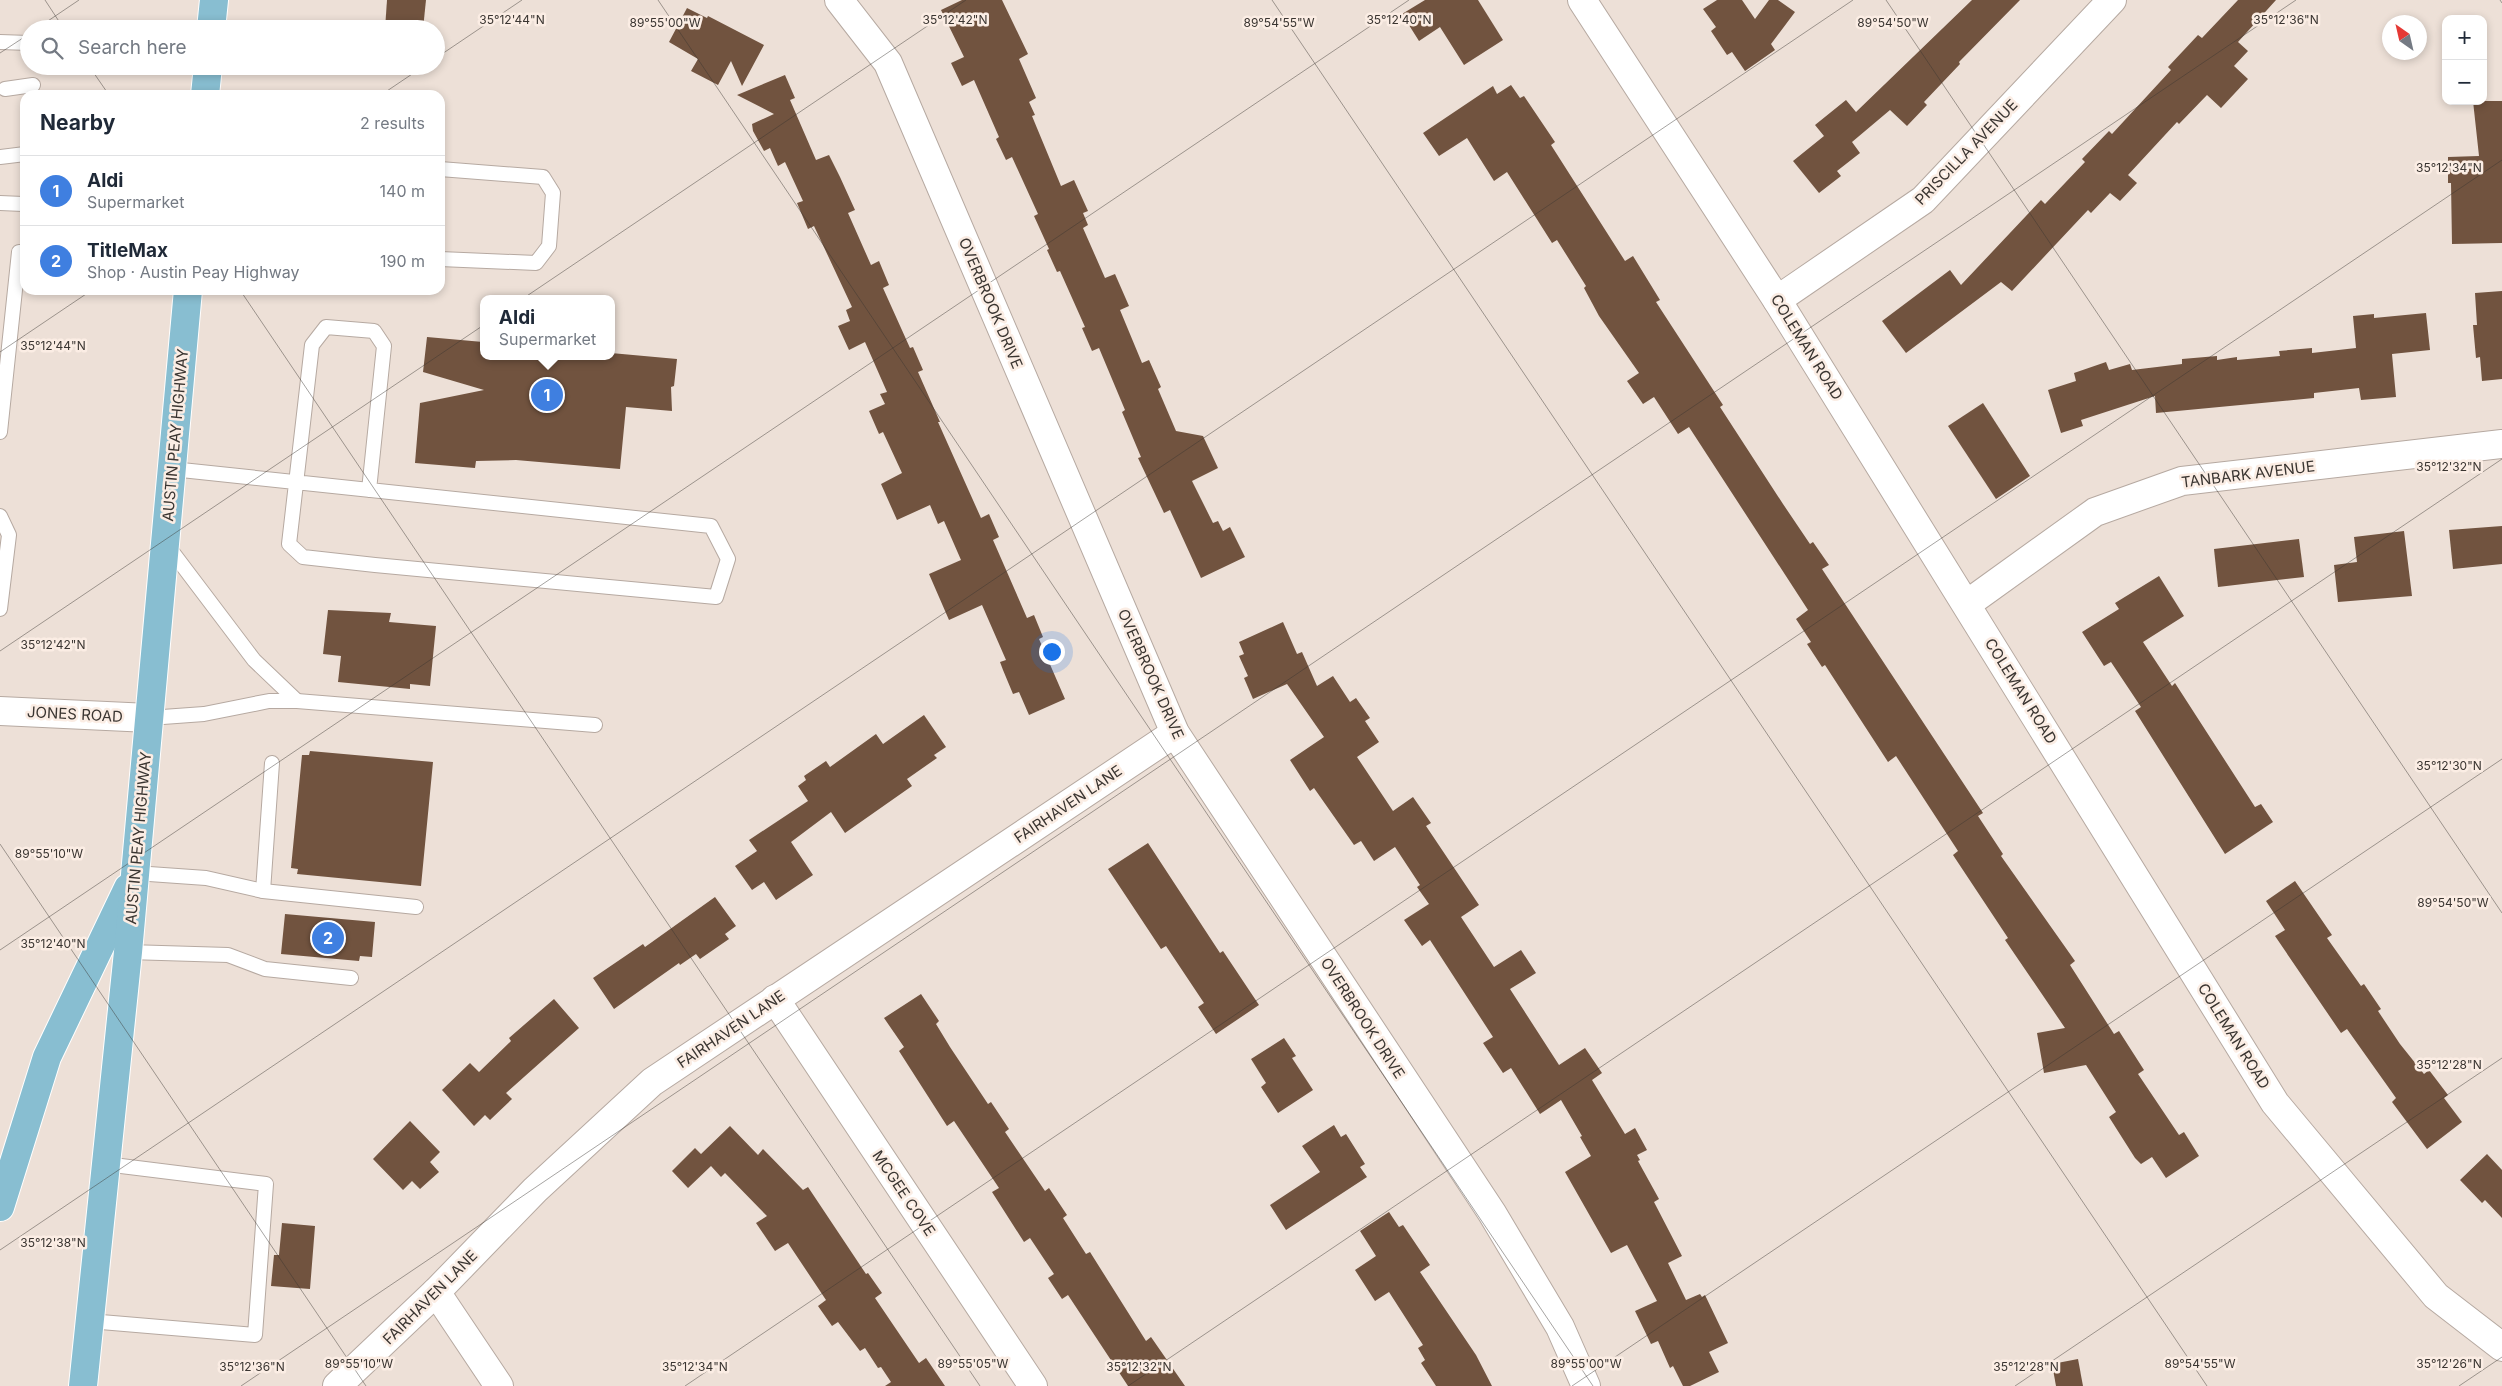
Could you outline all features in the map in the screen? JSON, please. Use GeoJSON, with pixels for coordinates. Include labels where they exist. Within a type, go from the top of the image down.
{"type":"FeatureCollection","features":[{"type":"Feature","properties":{"kind":"main road"},"geometry":{"type":"LineString","coordinates":[[212,20],[214,0]]}},
{"type":"Feature","properties":{"kind":"main road"},"geometry":{"type":"LineString","coordinates":[[206,90],[207,75]]}},
{"type":"Feature","properties":{"kind":"main road","name":"AUSTIN PEAY HIGHWAY"},"geometry":{"type":"LineString","coordinates":[[82,1386],[128,952],[188,295]]}},
{"type":"Feature","properties":{"kind":"main road"},"geometry":{"type":"LineString","coordinates":[[0,1207],[47,1057],[135,873]]}},
{"type":"Feature","properties":{"kind":"street","name":"OVERBROOK DRIVE"},"geometry":{"type":"LineString","coordinates":[[839,0],[888,63],[1175,733],[1492,1214],[1560,1327],[1586,1386]]}},
{"type":"Feature","properties":{"kind":"street","name":"COLEMAN ROAD"},"geometry":{"type":"LineString","coordinates":[[1582,0],[1778,300],[2275,1103],[2436,1296],[2502,1347]]}},
{"type":"Feature","properties":{"kind":"street","name":"PRISCILLA AVENUE"},"geometry":{"type":"LineString","coordinates":[[1778,300],[1923,200],[2112,0]]}},
{"type":"Feature","properties":{"kind":"street","name":"TANBARK AVENUE"},"geometry":{"type":"LineString","coordinates":[[1966,604],[2095,512],[2182,481],[2502,444]]}},
{"type":"Feature","properties":{"kind":"street","name":"JONES ROAD"},"geometry":{"type":"LineString","coordinates":[[0,711],[149,718]]}},
{"type":"Feature","properties":{"kind":"street","name":"FAIRHAVEN LANE"},"geometry":{"type":"LineString","coordinates":[[337,1386],[436,1292],[535,1190],[652,1082],[1175,733]]}},
{"type":"Feature","properties":{"kind":"street","name":"MCGEE COVE"},"geometry":{"type":"LineString","coordinates":[[775,1000],[1033,1386]]}},
{"type":"Feature","properties":{"kind":"street"},"geometry":{"type":"LineString","coordinates":[[436,1292],[499,1386]]}},
{"type":"Feature","properties":{"kind":"lane"},"geometry":{"type":"LineString","coordinates":[[0,42],[20,43]]}},
{"type":"Feature","properties":{"kind":"lane"},"geometry":{"type":"LineString","coordinates":[[5,89],[34,85]]}},
{"type":"Feature","properties":{"kind":"lane"},"geometry":{"type":"LineString","coordinates":[[0,157],[20,155]]}},
{"type":"Feature","properties":{"kind":"lane"},"geometry":{"type":"LineString","coordinates":[[445,170],[543,177],[553,193],[549,246],[536,263],[445,260]]}},
{"type":"Feature","properties":{"kind":"lane"},"geometry":{"type":"LineString","coordinates":[[0,203],[20,204]]}},
{"type":"Feature","properties":{"kind":"lane"},"geometry":{"type":"LineString","coordinates":[[0,427],[19,252]]}},
{"type":"Feature","properties":{"kind":"lane"},"geometry":{"type":"LineString","coordinates":[[172,469],[296,482],[369,490],[711,526],[728,559],[716,597],[303,557],[289,544],[296,482],[312,345],[326,327],[374,331],[384,346],[369,490]]}},
{"type":"Feature","properties":{"kind":"lane"},"geometry":{"type":"LineString","coordinates":[[0,516],[9,535],[0,609]]}},
{"type":"Feature","properties":{"kind":"lane"},"geometry":{"type":"LineString","coordinates":[[165,542],[254,660],[298,701]]}},
{"type":"Feature","properties":{"kind":"lane"},"geometry":{"type":"LineString","coordinates":[[149,718],[204,714],[269,701],[298,701],[595,725]]}},
{"type":"Feature","properties":{"kind":"lane"},"geometry":{"type":"LineString","coordinates":[[264,891],[272,763]]}},
{"type":"Feature","properties":{"kind":"lane"},"geometry":{"type":"LineString","coordinates":[[135,873],[206,878],[264,891],[416,907]]}},
{"type":"Feature","properties":{"kind":"lane"},"geometry":{"type":"LineString","coordinates":[[128,952],[228,955],[265,969],[351,978]]}},
{"type":"Feature","properties":{"kind":"lane"},"geometry":{"type":"LineString","coordinates":[[89,1321],[255,1335],[266,1184],[105,1164]]}},
{"type":"Feature","properties":{"kind":"building"},"geometry":{"type":"Polygon","coordinates":[[[387,0],[426,0],[424,20],[386,20],[387,0]]]}},
{"type":"Feature","properties":{"kind":"building"},"geometry":{"type":"Polygon","coordinates":[[[962,0],[1002,0],[1028,54],[1019,59],[1036,98],[1029,102],[1035,115],[1032,116],[1061,186],[1074,180],[1088,211],[1083,213],[1088,225],[1083,228],[1105,278],[1115,274],[1129,306],[1120,310],[1142,363],[1149,360],[1161,387],[1158,389],[1176,431],[1203,436],[1218,468],[1192,481],[1213,523],[1218,521],[1223,531],[1230,527],[1245,557],[1201,578],[1170,510],[1164,513],[1138,458],[1141,457],[1122,412],[1125,410],[1099,348],[1092,351],[1082,328],[1085,327],[1060,271],[1057,272],[1047,250],[1049,249],[1034,216],[1038,214],[1012,157],[1006,160],[996,139],[999,137],[974,80],[962,86],[951,63],[964,57],[941,10],[962,0]]]}},
{"type":"Feature","properties":{"kind":"building"},"geometry":{"type":"Polygon","coordinates":[[[1425,0],[1478,0],[1503,40],[1464,65],[1440,27],[1419,41],[1402,14],[1425,0]]]}},
{"type":"Feature","properties":{"kind":"building"},"geometry":{"type":"Polygon","coordinates":[[[1717,0],[1742,0],[1755,19],[1769,0],[1778,0],[1795,12],[1771,44],[1775,50],[1745,71],[1732,52],[1727,55],[1711,31],[1716,27],[1703,9],[1717,0]]]}},
{"type":"Feature","properties":{"kind":"building"},"geometry":{"type":"Polygon","coordinates":[[[1972,0],[2020,0],[1959,62],[1960,64],[1924,102],[1927,105],[1907,126],[1890,110],[1852,142],[1860,153],[1837,171],[1841,176],[1819,193],[1793,161],[1824,136],[1815,125],[1846,100],[1856,112],[1972,0]]]}},
{"type":"Feature","properties":{"kind":"building"},"geometry":{"type":"Polygon","coordinates":[[[2238,0],[2276,0],[2238,42],[2248,51],[2234,66],[2248,79],[2221,108],[2207,95],[2179,124],[2177,122],[2128,175],[2137,183],[2120,201],[2110,193],[2091,213],[2088,210],[2012,291],[2001,282],[1906,353],[1882,321],[1950,270],[1961,285],[2041,200],[2045,204],[2085,162],[2082,159],[2109,131],[2112,134],[2171,70],[2168,67],[2198,35],[2202,38],[2238,0]]]}},
{"type":"Feature","properties":{"kind":"building"},"geometry":{"type":"Polygon","coordinates":[[[687,8],[707,18],[708,16],[764,45],[742,86],[731,61],[718,85],[691,71],[698,59],[669,42],[687,8]]]}},
{"type":"Feature","properties":{"kind":"building"},"geometry":{"type":"Polygon","coordinates":[[[785,75],[795,98],[790,100],[816,160],[829,155],[855,210],[848,213],[871,265],[879,261],[889,285],[883,288],[910,348],[913,347],[923,370],[918,372],[940,422],[938,422],[981,518],[989,514],[999,537],[993,540],[1027,618],[1034,615],[1043,637],[1039,639],[1065,699],[1029,715],[1019,692],[1013,694],[1000,662],[1006,660],[982,605],[949,620],[929,574],[961,560],[944,521],[938,524],[930,505],[897,520],[881,484],[902,473],[883,432],[879,434],[869,411],[885,404],[880,394],[887,392],[865,342],[849,350],[838,326],[850,321],[846,310],[852,307],[814,226],[808,229],[797,203],[803,201],[785,162],[778,166],[770,148],[764,151],[753,131],[752,124],[774,114],[737,95],[785,75]]]}},
{"type":"Feature","properties":{"kind":"building"},"geometry":{"type":"Polygon","coordinates":[[[1511,85],[1520,98],[1524,96],[1555,142],[1551,145],[1625,261],[1633,256],[1660,300],[1656,302],[1723,405],[1720,407],[1810,544],[1813,542],[1829,565],[1822,569],[1983,813],[1978,816],[2003,854],[2001,856],[2075,961],[2070,965],[2114,1034],[2119,1031],[2144,1070],[2138,1074],[2179,1135],[2184,1132],[2199,1156],[2166,1178],[2152,1157],[2141,1164],[2135,1158],[2109,1117],[2116,1112],[2086,1065],[2044,1073],[2037,1033],[2065,1028],[2005,940],[2008,938],[1953,855],[1958,851],[1896,756],[1888,762],[1825,665],[1822,667],[1807,644],[1811,642],[1796,619],[1808,610],[1689,427],[1678,434],[1654,397],[1643,404],[1627,381],[1639,373],[1599,316],[1584,288],[1586,286],[1557,240],[1552,243],[1507,172],[1494,181],[1467,138],[1439,156],[1423,133],[1493,86],[1497,94],[1511,85]]]}},
{"type":"Feature","properties":{"kind":"building"},"geometry":{"type":"Polygon","coordinates":[[[2487,101],[2502,101],[2502,243],[2452,244],[2451,183],[2448,183],[2448,157],[2479,156],[2473,105],[2487,105],[2487,101]]]}},
{"type":"Feature","properties":{"kind":"building"},"geometry":{"type":"Polygon","coordinates":[[[2502,291],[2502,379],[2482,381],[2480,357],[2476,358],[2473,325],[2477,325],[2475,293],[2502,291]]]}},
{"type":"Feature","properties":{"kind":"building"},"geometry":{"type":"Polygon","coordinates":[[[2426,313],[2430,350],[2392,354],[2396,397],[2361,400],[2359,388],[2314,393],[2314,398],[2156,413],[2155,396],[2081,420],[2083,426],[2061,433],[2048,390],[2076,381],[2074,373],[2106,362],[2109,370],[2130,364],[2132,370],[2182,364],[2182,359],[2217,356],[2217,360],[2237,357],[2237,360],[2280,356],[2279,351],[2312,348],[2312,353],[2356,348],[2353,316],[2374,314],[2374,318],[2426,313]]]}},
{"type":"Feature","properties":{"kind":"building"},"geometry":{"type":"Polygon","coordinates":[[[427,337],[480,342],[480,360],[615,360],[615,353],[677,359],[674,386],[671,387],[672,411],[626,407],[620,469],[516,460],[476,461],[475,468],[415,463],[420,403],[484,390],[423,372],[427,337]]]}},
{"type":"Feature","properties":{"kind":"building"},"geometry":{"type":"Polygon","coordinates":[[[1983,403],[2030,476],[1996,499],[1948,426],[1983,403]]]}},
{"type":"Feature","properties":{"kind":"building"},"geometry":{"type":"Polygon","coordinates":[[[2502,526],[2502,564],[2453,569],[2449,530],[2502,526]]]}},
{"type":"Feature","properties":{"kind":"building"},"geometry":{"type":"Polygon","coordinates":[[[2404,531],[2412,596],[2338,602],[2334,565],[2357,562],[2354,537],[2404,531]]]}},
{"type":"Feature","properties":{"kind":"building"},"geometry":{"type":"Polygon","coordinates":[[[2299,539],[2304,577],[2218,587],[2214,549],[2299,539]]]}},
{"type":"Feature","properties":{"kind":"building"},"geometry":{"type":"Polygon","coordinates":[[[2159,576],[2184,616],[2143,642],[2172,686],[2175,683],[2255,807],[2261,804],[2273,822],[2225,854],[2135,711],[2141,707],[2111,662],[2104,666],[2082,632],[2119,609],[2115,603],[2159,576]]]}},
{"type":"Feature","properties":{"kind":"building"},"geometry":{"type":"Polygon","coordinates":[[[328,610],[391,613],[389,622],[436,626],[430,686],[410,684],[410,689],[338,682],[341,656],[323,654],[328,610]]]}},
{"type":"Feature","properties":{"kind":"building"},"geometry":{"type":"Polygon","coordinates":[[[1283,622],[1297,654],[1302,652],[1317,686],[1333,676],[1350,702],[1356,698],[1370,718],[1365,721],[1379,742],[1357,757],[1393,811],[1413,797],[1431,823],[1426,826],[1479,905],[1461,917],[1494,967],[1521,950],[1536,973],[1510,989],[1559,1065],[1585,1048],[1602,1073],[1592,1080],[1625,1134],[1635,1128],[1647,1150],[1637,1155],[1640,1160],[1638,1161],[1659,1199],[1654,1202],[1682,1256],[1668,1263],[1686,1300],[1700,1294],[1702,1297],[1705,1295],[1728,1343],[1709,1352],[1719,1372],[1690,1386],[1683,1386],[1673,1366],[1670,1368],[1658,1341],[1651,1344],[1635,1311],[1657,1301],[1627,1245],[1611,1253],[1565,1172],[1591,1156],[1580,1137],[1582,1136],[1561,1100],[1540,1114],[1511,1068],[1503,1073],[1483,1043],[1493,1037],[1430,940],[1422,946],[1404,920],[1429,904],[1417,887],[1420,885],[1395,847],[1374,861],[1361,841],[1354,845],[1314,788],[1310,791],[1290,760],[1324,737],[1287,684],[1253,699],[1244,678],[1248,676],[1239,656],[1244,654],[1239,642],[1283,622]]]}},
{"type":"Feature","properties":{"kind":"building"},"geometry":{"type":"Polygon","coordinates":[[[924,715],[946,747],[934,755],[937,758],[907,779],[912,786],[845,833],[831,812],[791,842],[813,875],[776,900],[764,882],[752,890],[735,866],[757,851],[749,840],[808,801],[798,786],[806,780],[804,776],[826,761],[830,767],[876,734],[883,744],[924,715]]]}},
{"type":"Feature","properties":{"kind":"building"},"geometry":{"type":"Polygon","coordinates":[[[310,751],[433,762],[421,886],[297,874],[298,869],[291,868],[302,755],[309,755],[310,751]]]}},
{"type":"Feature","properties":{"kind":"building"},"geometry":{"type":"Polygon","coordinates":[[[1148,843],[1220,953],[1223,951],[1259,1005],[1216,1034],[1198,1007],[1204,1003],[1166,946],[1161,949],[1108,869],[1148,843]]]}},
{"type":"Feature","properties":{"kind":"building"},"geometry":{"type":"Polygon","coordinates":[[[2295,881],[2332,935],[2327,938],[2361,986],[2364,984],[2381,1009],[2378,1011],[2400,1044],[2424,1074],[2429,1070],[2448,1095],[2444,1098],[2462,1122],[2427,1149],[2392,1102],[2396,1098],[2347,1029],[2341,1033],[2275,936],[2285,930],[2266,901],[2295,881]]]}},
{"type":"Feature","properties":{"kind":"building"},"geometry":{"type":"Polygon","coordinates":[[[715,897],[736,926],[725,934],[729,939],[700,959],[696,954],[680,965],[679,963],[614,1009],[593,978],[643,944],[645,947],[715,897]]]}},
{"type":"Feature","properties":{"kind":"building"},"geometry":{"type":"Polygon","coordinates":[[[285,914],[375,922],[372,957],[360,956],[359,961],[281,954],[285,914]]]}},
{"type":"Feature","properties":{"kind":"building"},"geometry":{"type":"Polygon","coordinates":[[[921,994],[939,1021],[936,1024],[950,1047],[988,1104],[991,1102],[1009,1129],[1005,1132],[1045,1191],[1049,1188],[1067,1215],[1063,1218],[1086,1254],[1090,1252],[1146,1341],[1151,1337],[1185,1386],[1128,1386],[1068,1295],[1062,1299],[1048,1278],[1054,1274],[1030,1238],[1024,1242],[992,1192],[999,1188],[954,1121],[947,1126],[899,1051],[904,1047],[884,1018],[921,994]]]}},
{"type":"Feature","properties":{"kind":"building"},"geometry":{"type":"Polygon","coordinates":[[[554,999],[579,1028],[506,1093],[512,1099],[490,1120],[485,1115],[474,1126],[442,1090],[470,1063],[479,1072],[511,1041],[509,1038],[554,999]]]}},
{"type":"Feature","properties":{"kind":"building"},"geometry":{"type":"Polygon","coordinates":[[[1284,1038],[1296,1056],[1292,1058],[1313,1090],[1278,1113],[1261,1087],[1266,1083],[1251,1059],[1284,1038]]]}},
{"type":"Feature","properties":{"kind":"building"},"geometry":{"type":"Polygon","coordinates":[[[410,1121],[440,1152],[430,1162],[439,1172],[420,1189],[412,1181],[403,1190],[373,1159],[410,1121]]]}},
{"type":"Feature","properties":{"kind":"building"},"geometry":{"type":"Polygon","coordinates":[[[1334,1125],[1341,1137],[1346,1134],[1365,1164],[1360,1167],[1367,1177],[1286,1230],[1270,1205],[1320,1172],[1302,1146],[1334,1125]]]}},
{"type":"Feature","properties":{"kind":"building"},"geometry":{"type":"Polygon","coordinates":[[[730,1126],[758,1155],[763,1149],[803,1190],[808,1187],[866,1274],[868,1273],[882,1293],[875,1298],[919,1363],[926,1358],[945,1386],[885,1386],[891,1382],[881,1367],[878,1368],[865,1348],[860,1351],[838,1322],[832,1326],[818,1306],[826,1300],[788,1243],[775,1251],[756,1223],[767,1216],[725,1173],[721,1177],[711,1166],[688,1188],[672,1171],[695,1148],[701,1154],[730,1126]]]}},
{"type":"Feature","properties":{"kind":"building"},"geometry":{"type":"Polygon","coordinates":[[[2487,1154],[2502,1170],[2502,1218],[2485,1200],[2482,1203],[2460,1180],[2487,1154]]]}},
{"type":"Feature","properties":{"kind":"building"},"geometry":{"type":"Polygon","coordinates":[[[1389,1212],[1399,1227],[1403,1225],[1430,1265],[1420,1272],[1476,1355],[1492,1386],[1436,1386],[1421,1363],[1425,1360],[1418,1348],[1423,1345],[1389,1292],[1375,1301],[1355,1270],[1376,1256],[1360,1231],[1389,1212]]]}},
{"type":"Feature","properties":{"kind":"building"},"geometry":{"type":"Polygon","coordinates":[[[282,1223],[315,1226],[310,1289],[271,1286],[274,1255],[279,1255],[282,1223]]]}},
{"type":"Feature","properties":{"kind":"building"},"geometry":{"type":"Polygon","coordinates":[[[2078,1359],[2083,1386],[2056,1386],[2052,1364],[2078,1359]]]}},
{"type":"Feature","properties":{"kind":"place","name":"Aldi"},"geometry":{"type":"Point","coordinates":[547,395]}},
{"type":"Feature","properties":{"kind":"place","name":"TitleMax"},"geometry":{"type":"Point","coordinates":[328,938]}}]}
